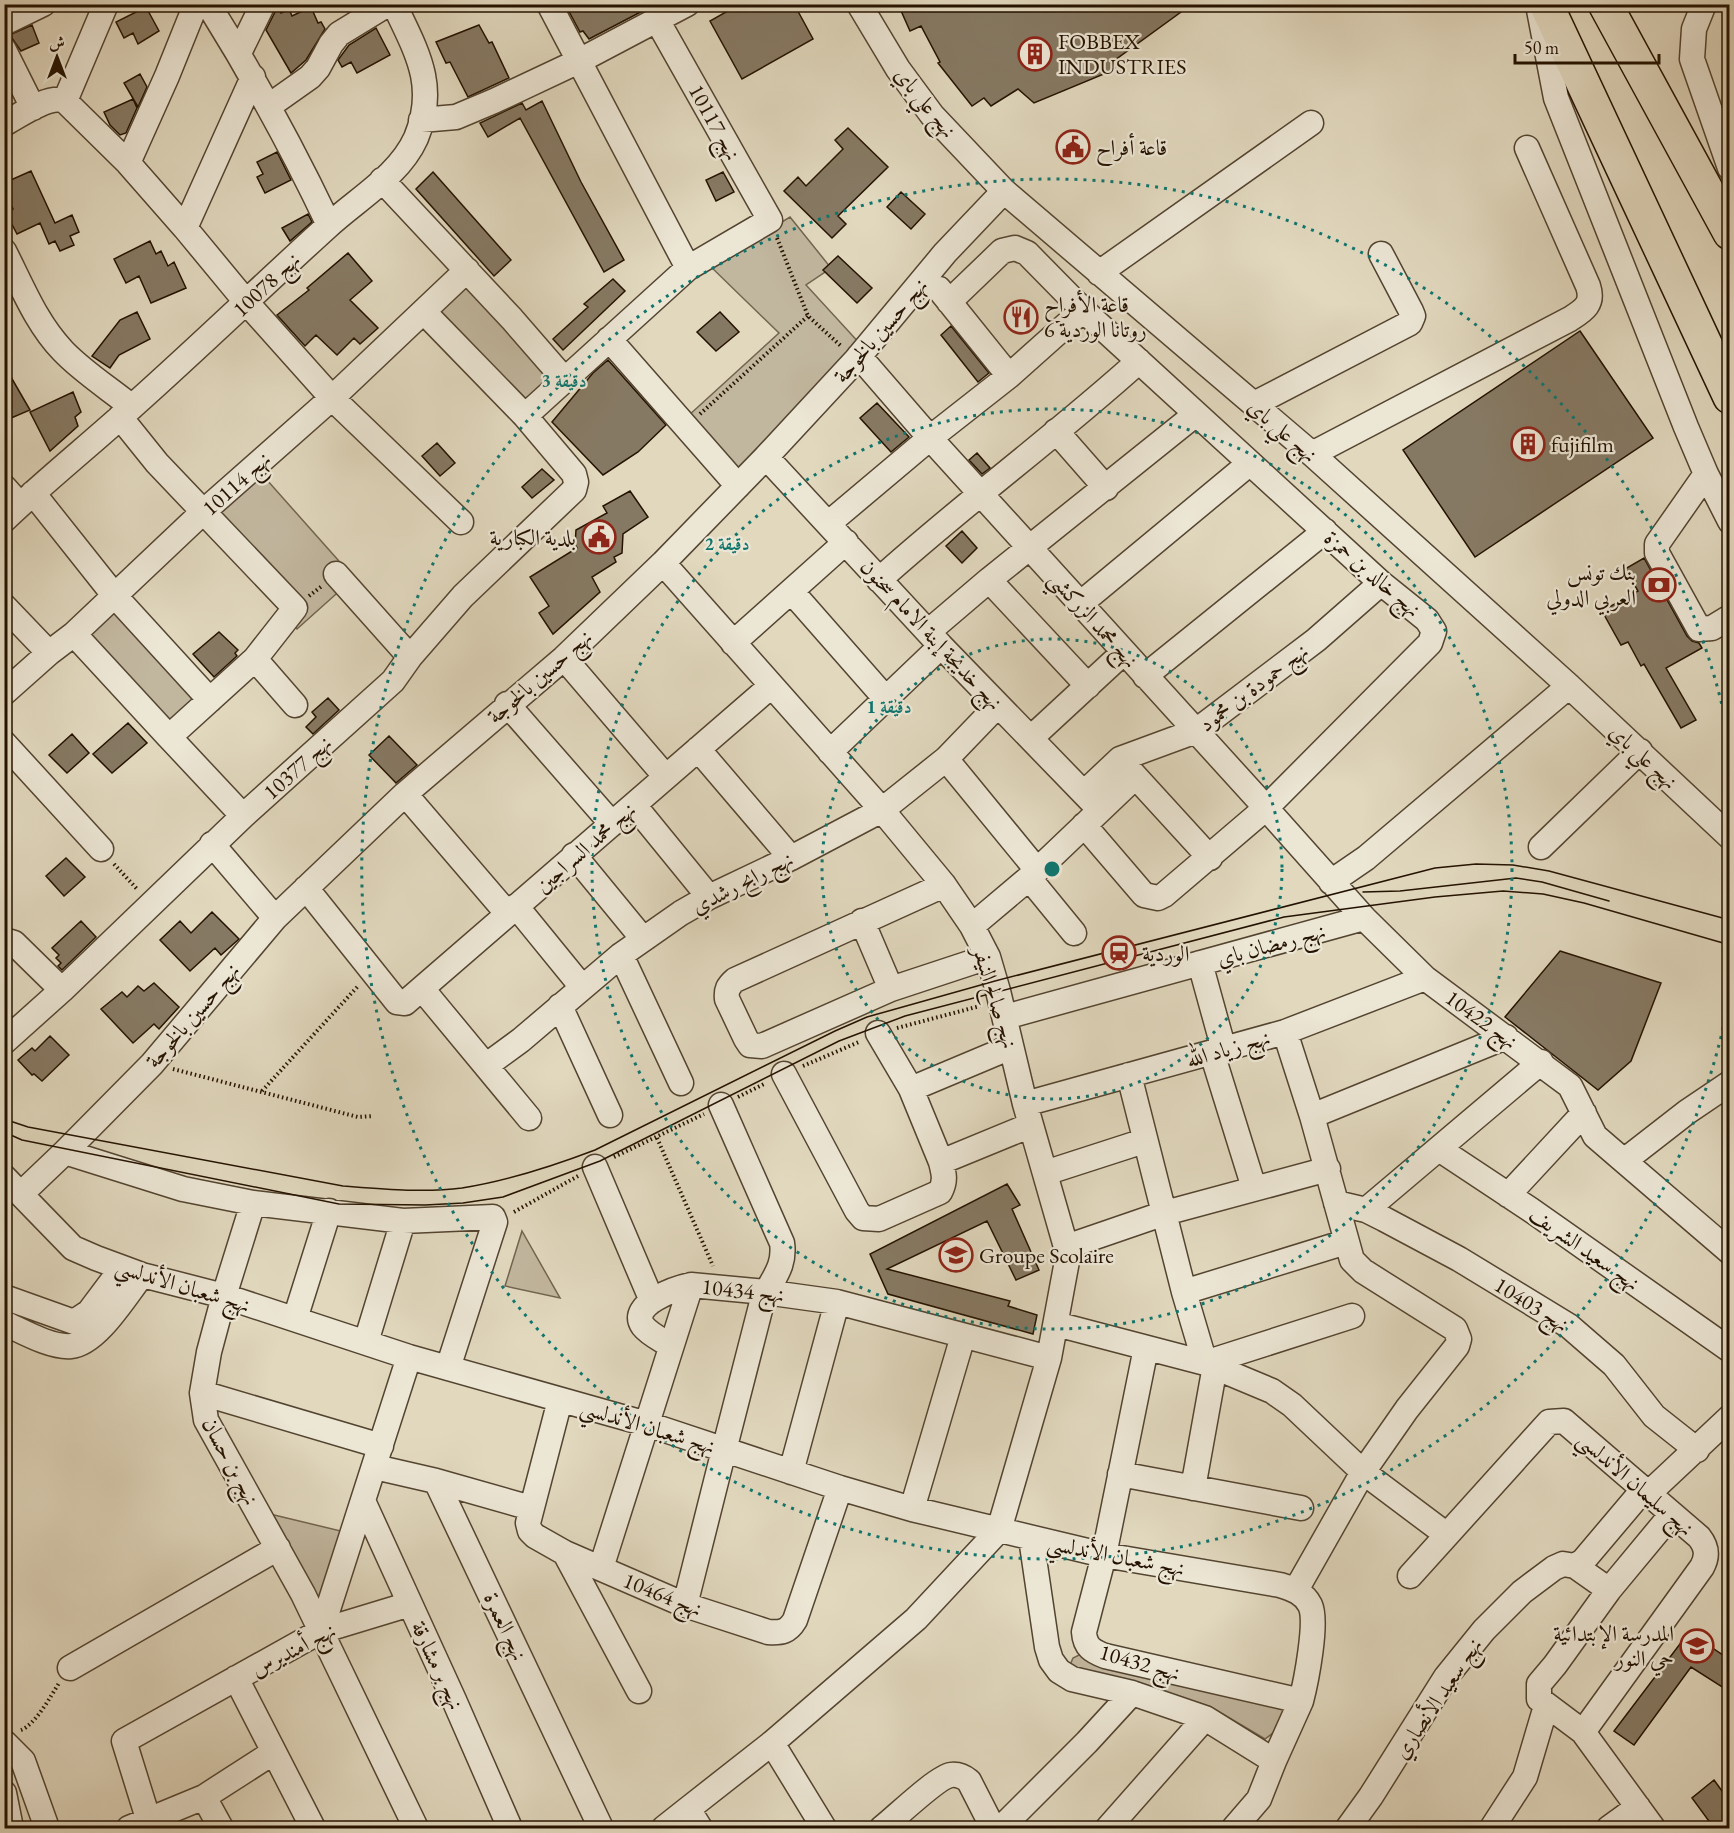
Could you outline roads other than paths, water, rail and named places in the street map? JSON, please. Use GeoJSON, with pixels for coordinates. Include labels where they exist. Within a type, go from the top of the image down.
{"type":"FeatureCollection","features":[{"type":"Feature","properties":{"kind":"highway"},"geometry":{"type":"LineString","coordinates":[[1546,4],[1730,397]]}},
{"type":"Feature","properties":{"kind":"highway"},"geometry":{"type":"LineString","coordinates":[[1605,4],[1730,233]]}},
{"type":"Feature","properties":{"kind":"street"},"geometry":{"type":"LineString","coordinates":[[4,23],[43,4]]}},
{"type":"Feature","properties":{"kind":"street"},"geometry":{"type":"LineString","coordinates":[[4,124],[33,108],[61,100],[106,4]]}},
{"type":"Feature","properties":{"kind":"street"},"geometry":{"type":"LineString","coordinates":[[128,163],[196,4]]}},
{"type":"Feature","properties":{"kind":"street"},"geometry":{"type":"LineString","coordinates":[[208,4],[253,76],[298,159],[328,225]]}},
{"type":"Feature","properties":{"kind":"street"},"geometry":{"type":"LineString","coordinates":[[239,53],[263,4]]}},
{"type":"Feature","properties":{"kind":"street"},"geometry":{"type":"LineString","coordinates":[[269,106],[318,68],[339,34],[388,4]]}},
{"type":"Feature","properties":{"kind":"street","name":"نهج 10078"},"geometry":{"type":"LineString","coordinates":[[15,501],[126,412],[247,303],[328,225],[403,160],[416,138],[421,120],[425,97],[424,75],[418,56],[394,4]]}},
{"type":"Feature","properties":{"kind":"street"},"geometry":{"type":"LineString","coordinates":[[424,312],[525,416],[688,268],[549,4]]}},
{"type":"Feature","properties":{"kind":"street"},"geometry":{"type":"LineString","coordinates":[[421,120],[456,117],[579,61],[687,4]]}},
{"type":"Feature","properties":{"kind":"street","name":"نهج علي باي"},"geometry":{"type":"LineString","coordinates":[[859,4],[898,69],[932,115],[1004,191],[1312,454],[1640,751],[1730,837]]}},
{"type":"Feature","properties":{"kind":"street"},"geometry":{"type":"LineString","coordinates":[[1538,4],[1557,98],[1686,427],[1706,474],[1730,521]]}},
{"type":"Feature","properties":{"kind":"street"},"geometry":{"type":"LineString","coordinates":[[1704,4],[1694,29],[1692,59],[1730,168]]}},
{"type":"Feature","properties":{"kind":"street","name":"نهج 10117"},"geometry":{"type":"LineString","coordinates":[[657,20],[770,220],[688,268]]}},
{"type":"Feature","properties":{"kind":"street"},"geometry":{"type":"LineString","coordinates":[[4,50],[33,108]]}},
{"type":"Feature","properties":{"kind":"street"},"geometry":{"type":"LineString","coordinates":[[185,228],[253,76]]}},
{"type":"Feature","properties":{"kind":"street"},"geometry":{"type":"LineString","coordinates":[[61,100],[128,163],[247,303],[332,398],[461,522]]}},
{"type":"Feature","properties":{"kind":"street"},"geometry":{"type":"LineString","coordinates":[[1099,273],[1311,123]]}},
{"type":"Feature","properties":{"kind":"street"},"geometry":{"type":"LineString","coordinates":[[1312,454],[1570,319],[1590,303],[1591,295],[1588,286],[1527,148]]}},
{"type":"Feature","properties":{"kind":"street"},"geometry":{"type":"LineString","coordinates":[[1697,175],[1730,220]]}},
{"type":"Feature","properties":{"kind":"street"},"geometry":{"type":"LineString","coordinates":[[382,180],[565,380]]}},
{"type":"Feature","properties":{"kind":"street","name":"نهج حسين بالخوجة"},"geometry":{"type":"LineString","coordinates":[[13,1185],[65,1152],[152,1064],[275,918],[405,794],[564,658],[663,563],[858,358],[945,253],[1004,191]]}},
{"type":"Feature","properties":{"kind":"street","name":"نهج خالد بن حمزة"},"geometry":{"type":"LineString","coordinates":[[949,302],[1002,252],[1015,248],[1027,253],[1083,310],[1381,583],[1427,620],[1434,631],[1430,643],[1266,808],[1164,895],[1158,898],[1144,895]]}},
{"type":"Feature","properties":{"kind":"street"},"geometry":{"type":"LineString","coordinates":[[4,251],[37,316],[64,352],[126,412],[157,462],[295,608],[255,659],[169,737]]}},
{"type":"Feature","properties":{"kind":"street"},"geometry":{"type":"LineString","coordinates":[[1254,404],[1410,323],[1413,316],[1411,311],[1381,254]]}},
{"type":"Feature","properties":{"kind":"street","name":"نهج 10114"},"geometry":{"type":"LineString","coordinates":[[4,693],[74,634],[203,512],[332,398],[466,270]]}},
{"type":"Feature","properties":{"kind":"street"},"geometry":{"type":"LineString","coordinates":[[927,276],[1009,376]]}},
{"type":"Feature","properties":{"kind":"street"},"geometry":{"type":"LineString","coordinates":[[829,523],[930,438],[1009,376],[1083,310]]}},
{"type":"Feature","properties":{"kind":"street"},"geometry":{"type":"LineString","coordinates":[[609,339],[738,486]]}},
{"type":"Feature","properties":{"kind":"street","name":"نهج محمد الزركشي"},"geometry":{"type":"LineString","coordinates":[[858,358],[1331,882]]}},
{"type":"Feature","properties":{"kind":"street"},"geometry":{"type":"LineString","coordinates":[[879,580],[930,534],[1139,361]]}},
{"type":"Feature","properties":{"kind":"street"},"geometry":{"type":"LineString","coordinates":[[830,752],[886,699],[934,639],[989,580],[1196,414]]}},
{"type":"Feature","properties":{"kind":"street","name":"نهج 10377"},"geometry":{"type":"LineString","coordinates":[[4,1042],[62,990],[212,844],[393,681],[410,657],[464,596],[574,490],[576,482],[574,474],[525,416]]}},
{"type":"Feature","properties":{"kind":"street"},"geometry":{"type":"LineString","coordinates":[[1056,431],[1106,488]]}},
{"type":"Feature","properties":{"kind":"street","name":"نهج خديجة إبنة الامام سحنون"},"geometry":{"type":"LineString","coordinates":[[766,457],[934,639],[1031,738],[1090,809],[1144,895]]}},
{"type":"Feature","properties":{"kind":"street"},"geometry":{"type":"LineString","coordinates":[[1080,604],[1250,463]]}},
{"type":"Feature","properties":{"kind":"street"},"geometry":{"type":"LineString","coordinates":[[1706,474],[1658,544],[1657,554],[1699,629],[1712,628],[1730,617]]}},
{"type":"Feature","properties":{"kind":"street"},"geometry":{"type":"LineString","coordinates":[[15,501],[114,595],[210,700]]}},
{"type":"Feature","properties":{"kind":"street"},"geometry":{"type":"LineString","coordinates":[[1145,676],[1325,531]]}},
{"type":"Feature","properties":{"kind":"street"},"geometry":{"type":"LineString","coordinates":[[734,643],[846,542]]}},
{"type":"Feature","properties":{"kind":"street","name":"نهج صالح النيفر"},"geometry":{"type":"LineString","coordinates":[[663,563],[882,810],[944,885],[972,926],[988,957],[1028,1114],[1066,1247],[1066,1275],[1049,1358],[999,1530]]}},
{"type":"Feature","properties":{"kind":"street"},"geometry":{"type":"LineString","coordinates":[[336,574],[410,657]]}},
{"type":"Feature","properties":{"kind":"street"},"geometry":{"type":"LineString","coordinates":[[989,580],[1088,686]]}},
{"type":"Feature","properties":{"kind":"street","name":"نهج حمودة بن محمود"},"geometry":{"type":"LineString","coordinates":[[972,926],[1033,874],[1127,768],[1196,731],[1316,640],[1381,583]]}},
{"type":"Feature","properties":{"kind":"street"},"geometry":{"type":"LineString","coordinates":[[792,592],[886,699]]}},
{"type":"Feature","properties":{"kind":"street"},"geometry":{"type":"LineString","coordinates":[[4,606],[49,653]]}},
{"type":"Feature","properties":{"kind":"street"},"geometry":{"type":"LineString","coordinates":[[74,634],[243,816]]}},
{"type":"Feature","properties":{"kind":"street"},"geometry":{"type":"LineString","coordinates":[[1031,738],[1124,652]]}},
{"type":"Feature","properties":{"kind":"street"},"geometry":{"type":"LineString","coordinates":[[564,658],[666,777]]}},
{"type":"Feature","properties":{"kind":"street"},"geometry":{"type":"LineString","coordinates":[[255,659],[295,705]]}},
{"type":"Feature","properties":{"kind":"street","name":"نهج محمد السراجين"},"geometry":{"type":"LineString","coordinates":[[306,888],[397,1002],[405,1003],[423,990],[512,909],[771,686]]}},
{"type":"Feature","properties":{"kind":"street"},"geometry":{"type":"LineString","coordinates":[[1331,882],[1366,858],[1569,686]]}},
{"type":"Feature","properties":{"kind":"street"},"geometry":{"type":"LineString","coordinates":[[507,705],[612,824]]}},
{"type":"Feature","properties":{"kind":"street","name":"نهج رابح رشدي"},"geometry":{"type":"LineString","coordinates":[[487,1065],[643,939],[709,897],[791,858],[882,810],[946,759],[998,705]]}},
{"type":"Feature","properties":{"kind":"street"},"geometry":{"type":"LineString","coordinates":[[4,743],[101,849]]}},
{"type":"Feature","properties":{"kind":"street"},"geometry":{"type":"LineString","coordinates":[[699,749],[791,858]]}},
{"type":"Feature","properties":{"kind":"street"},"geometry":{"type":"LineString","coordinates":[[1541,847],[1640,751]]}},
{"type":"Feature","properties":{"kind":"street"},"geometry":{"type":"LineString","coordinates":[[946,759],[1033,874],[1074,933]]}},
{"type":"Feature","properties":{"kind":"street"},"geometry":{"type":"LineString","coordinates":[[1127,768],[1210,858]]}},
{"type":"Feature","properties":{"kind":"street"},"geometry":{"type":"LineString","coordinates":[[405,794],[582,987]]}},
{"type":"Feature","properties":{"kind":"street"},"geometry":{"type":"LineString","coordinates":[[634,805],[709,897]]}},
{"type":"Feature","properties":{"kind":"street"},"geometry":{"type":"LineString","coordinates":[[212,844],[275,918]]}},
{"type":"Feature","properties":{"kind":"street"},"geometry":{"type":"LineString","coordinates":[[574,855],[643,939]]}},
{"type":"Feature","properties":{"kind":"street","name":"نهج 10422"},"geometry":{"type":"LineString","coordinates":[[1331,882],[1425,978],[1541,1062],[1570,1086],[1595,1136],[1730,1252]]}},
{"type":"Feature","properties":{"kind":"street"},"geometry":{"type":"LineString","coordinates":[[944,885],[735,980],[726,992],[727,999],[750,1046],[762,1046],[891,989],[988,957]]}},
{"type":"Feature","properties":{"kind":"street","name":"نهج رمضان باي"},"geometry":{"type":"LineString","coordinates":[[1005,1017],[1364,918]]}},
{"type":"Feature","properties":{"kind":"street"},"geometry":{"type":"LineString","coordinates":[[862,921],[891,989]]}},
{"type":"Feature","properties":{"kind":"street"},"geometry":{"type":"LineString","coordinates":[[4,940],[14,943],[62,990]]}},
{"type":"Feature","properties":{"kind":"street"},"geometry":{"type":"LineString","coordinates":[[621,955],[681,1083]]}},
{"type":"Feature","properties":{"kind":"street"},"geometry":{"type":"LineString","coordinates":[[1200,963],[1218,1052],[1254,1188]]}},
{"type":"Feature","properties":{"kind":"street","name":"نهج زياد الله"},"geometry":{"type":"LineString","coordinates":[[941,1162],[1028,1114],[1129,1076],[1286,1032],[1425,978]]}},
{"type":"Feature","properties":{"kind":"street"},"geometry":{"type":"LineString","coordinates":[[423,990],[529,1118]]}},
{"type":"Feature","properties":{"kind":"street"},"geometry":{"type":"LineString","coordinates":[[560,1006],[610,1115]]}},
{"type":"Feature","properties":{"kind":"street"},"geometry":{"type":"LineString","coordinates":[[1234,1828],[1259,1799],[1301,1701],[1307,1678],[1313,1616],[1307,1600],[1296,1590],[1363,1472],[1459,1340],[1455,1329],[1356,1266],[1346,1242],[1328,1169],[1286,1032]]}},
{"type":"Feature","properties":{"kind":"street"},"geometry":{"type":"LineString","coordinates":[[783,1074],[857,1211],[863,1218],[879,1220],[940,1192],[944,1184],[941,1162],[911,1089],[878,1033]]}},
{"type":"Feature","properties":{"kind":"street"},"geometry":{"type":"LineString","coordinates":[[1312,1116],[1506,1037]]}},
{"type":"Feature","properties":{"kind":"street"},"geometry":{"type":"LineString","coordinates":[[911,1089],[1011,1047]]}},
{"type":"Feature","properties":{"kind":"street"},"geometry":{"type":"LineString","coordinates":[[1366,1210],[1541,1062]]}},
{"type":"Feature","properties":{"kind":"street"},"geometry":{"type":"LineString","coordinates":[[1129,1076],[1184,1292],[1210,1365],[1193,1488]]}},
{"type":"Feature","properties":{"kind":"street"},"geometry":{"type":"LineString","coordinates":[[1624,1161],[1687,1112],[1730,1083]]}},
{"type":"Feature","properties":{"kind":"street"},"geometry":{"type":"LineString","coordinates":[[685,1605],[723,1449],[765,1292],[782,1265],[784,1254],[783,1243],[721,1105]]}},
{"type":"Feature","properties":{"kind":"street"},"geometry":{"type":"LineString","coordinates":[[1508,1195],[1584,1113]]}},
{"type":"Feature","properties":{"kind":"street"},"geometry":{"type":"LineString","coordinates":[[1045,1173],[1144,1141]]}},
{"type":"Feature","properties":{"kind":"street","name":"نهج سعيد الشريف"},"geometry":{"type":"LineString","coordinates":[[1439,1149],[1730,1350]]}},
{"type":"Feature","properties":{"kind":"street"},"geometry":{"type":"LineString","coordinates":[[65,1152],[183,1189],[253,1203],[403,1221],[493,1216],[495,1222],[448,1368]]}},
{"type":"Feature","properties":{"kind":"street"},"geometry":{"type":"LineString","coordinates":[[595,1167],[652,1300]]}},
{"type":"Feature","properties":{"kind":"street"},"geometry":{"type":"LineString","coordinates":[[1066,1247],[1165,1213],[1328,1169]]}},
{"type":"Feature","properties":{"kind":"street","name":"نهج شعبان الأندلسي"},"geometry":{"type":"LineString","coordinates":[[13,1185],[73,1248],[132,1271],[224,1296],[409,1357],[647,1424],[840,1488],[912,1509],[1104,1555],[1270,1583],[1296,1590]]}},
{"type":"Feature","properties":{"kind":"street","name":"نهج بن حسان"},"geometry":{"type":"LineString","coordinates":[[253,1203],[209,1352],[202,1393],[206,1420],[278,1548],[321,1631],[416,1828]]}},
{"type":"Feature","properties":{"kind":"street","name":"نهج 10403"},"geometry":{"type":"LineString","coordinates":[[1336,1203],[1366,1210],[1459,1259],[1569,1326],[1614,1365],[1654,1416],[1697,1450]]}},
{"type":"Feature","properties":{"kind":"street"},"geometry":{"type":"LineString","coordinates":[[295,1319],[328,1211]]}},
{"type":"Feature","properties":{"kind":"street"},"geometry":{"type":"LineString","coordinates":[[366,1342],[403,1221]]}},
{"type":"Feature","properties":{"kind":"street"},"geometry":{"type":"LineString","coordinates":[[1184,1292],[1346,1242]]}},
{"type":"Feature","properties":{"kind":"street"},"geometry":{"type":"LineString","coordinates":[[4,1297],[74,1322],[89,1312],[132,1271]]}},
{"type":"Feature","properties":{"kind":"street"},"geometry":{"type":"LineString","coordinates":[[4,1323],[58,1345],[70,1347],[81,1344],[101,1327],[132,1271]]}},
{"type":"Feature","properties":{"kind":"street"},"geometry":{"type":"LineString","coordinates":[[671,1346],[645,1329],[641,1323],[642,1313],[652,1300],[666,1292],[691,1285]]}},
{"type":"Feature","properties":{"kind":"street","name":"نهج 10434"},"geometry":{"type":"LineString","coordinates":[[601,1568],[691,1285],[837,1302],[1049,1358]]}},
{"type":"Feature","properties":{"kind":"street"},"geometry":{"type":"LineString","coordinates":[[791,1472],[837,1302]]}},
{"type":"Feature","properties":{"kind":"street"},"geometry":{"type":"LineString","coordinates":[[1210,1365],[1352,1316]]}},
{"type":"Feature","properties":{"kind":"street"},"geometry":{"type":"LineString","coordinates":[[1056,1324],[1210,1365],[1272,1391],[1292,1405],[1363,1472],[1447,1534]]}},
{"type":"Feature","properties":{"kind":"street"},"geometry":{"type":"LineString","coordinates":[[912,1509],[963,1336]]}},
{"type":"Feature","properties":{"kind":"street","name":"نهج 10432"},"geometry":{"type":"LineString","coordinates":[[1146,1348],[1104,1555],[1084,1632],[1088,1647],[1094,1652],[1116,1659],[1301,1701]]}},
{"type":"Feature","properties":{"kind":"street"},"geometry":{"type":"LineString","coordinates":[[321,1631],[409,1357]]}},
{"type":"Feature","properties":{"kind":"street"},"geometry":{"type":"LineString","coordinates":[[202,1393],[378,1457],[436,1481],[531,1508]]}},
{"type":"Feature","properties":{"kind":"street","name":"نهج 10464"},"geometry":{"type":"LineString","coordinates":[[560,1400],[531,1508],[528,1523],[531,1531],[543,1542],[565,1553],[685,1605],[768,1632],[779,1633],[789,1629],[795,1620],[840,1488]]}},
{"type":"Feature","properties":{"kind":"street","name":"نهج سعيد الأنصاري"},"geometry":{"type":"LineString","coordinates":[[1348,1828],[1446,1677],[1484,1630],[1522,1592],[1554,1568],[1563,1564],[1575,1566],[1594,1549],[1646,1492],[1697,1450],[1730,1417]]}},
{"type":"Feature","properties":{"kind":"street","name":"نهج سليمان الأندلسي"},"geometry":{"type":"LineString","coordinates":[[1410,1576],[1549,1422],[1564,1420],[1672,1514],[1704,1543],[1707,1551],[1706,1560],[1583,1732]]}},
{"type":"Feature","properties":{"kind":"street"},"geometry":{"type":"LineString","coordinates":[[1120,1474],[1301,1508]]}},
{"type":"Feature","properties":{"kind":"street","name":"نهج العمرة"},"geometry":{"type":"LineString","coordinates":[[436,1481],[601,1828]]}},
{"type":"Feature","properties":{"kind":"street","name":"نهج بر مشارقة"},"geometry":{"type":"LineString","coordinates":[[363,1503],[510,1828]]}},
{"type":"Feature","properties":{"kind":"street"},"geometry":{"type":"LineString","coordinates":[[1653,1828],[1583,1732],[1539,1699],[1539,1684],[1609,1590],[1672,1514]]}},
{"type":"Feature","properties":{"kind":"street"},"geometry":{"type":"LineString","coordinates":[[664,1828],[694,1819],[772,1743],[916,1619],[999,1530]]}},
{"type":"Feature","properties":{"kind":"street"},"geometry":{"type":"LineString","coordinates":[[1031,1538],[1047,1647],[1051,1660],[1059,1671],[1072,1679],[1132,1693],[1205,1718],[1274,1761]]}},
{"type":"Feature","properties":{"kind":"street"},"geometry":{"type":"LineString","coordinates":[[70,1668],[278,1548]]}},
{"type":"Feature","properties":{"kind":"street"},"geometry":{"type":"LineString","coordinates":[[565,1553],[639,1691]]}},
{"type":"Feature","properties":{"kind":"street"},"geometry":{"type":"LineString","coordinates":[[1575,1566],[1609,1590]]}},
{"type":"Feature","properties":{"kind":"street","name":"نهج أمنديرس"},"geometry":{"type":"LineString","coordinates":[[313,1828],[236,1678],[321,1631],[410,1604]]}},
{"type":"Feature","properties":{"kind":"street"},"geometry":{"type":"LineString","coordinates":[[236,1678],[124,1741],[142,1826],[204,1797],[274,1752]]}},
{"type":"Feature","properties":{"kind":"street"},"geometry":{"type":"LineString","coordinates":[[1001,1828],[1087,1742],[1132,1693]]}},
{"type":"Feature","properties":{"kind":"street"},"geometry":{"type":"LineString","coordinates":[[1492,1828],[1525,1777],[1546,1706]]}},
{"type":"Feature","properties":{"kind":"street"},"geometry":{"type":"LineString","coordinates":[[1108,1828],[1205,1718]]}},
{"type":"Feature","properties":{"kind":"street"},"geometry":{"type":"LineString","coordinates":[[9,1737],[14,1763],[46,1828]]}},
{"type":"Feature","properties":{"kind":"street"},"geometry":{"type":"LineString","coordinates":[[772,1743],[824,1828]]}},
{"type":"Feature","properties":{"kind":"street"},"geometry":{"type":"LineString","coordinates":[[882,1828],[940,1781],[947,1776],[954,1775],[963,1776],[969,1781],[993,1828]]}},
{"type":"Feature","properties":{"kind":"street"},"geometry":{"type":"LineString","coordinates":[[4,1793],[11,1828]]}},
{"type":"Feature","properties":{"kind":"street"},"geometry":{"type":"LineString","coordinates":[[204,1797],[221,1828]]}},
{"type":"Feature","properties":{"kind":"street"},"geometry":{"type":"LineString","coordinates":[[1609,1828],[1638,1808]]}},
{"type":"Feature","properties":{"kind":"tram line"},"geometry":{"type":"LineString","coordinates":[[4,1119],[28,1127],[343,1186],[418,1190],[462,1188],[530,1172],[595,1150],[867,1017],[995,981],[1435,868],[1476,864],[1513,865],[1549,871],[1730,920]]}},
{"type":"Feature","properties":{"kind":"tram line"},"geometry":{"type":"LineString","coordinates":[[1363,892],[1400,891],[1516,878],[1542,882],[1609,901]]}},
{"type":"Feature","properties":{"kind":"tram line"},"geometry":{"type":"LineString","coordinates":[[4,1132],[22,1140],[339,1204],[463,1203],[503,1197],[600,1161],[839,1041],[905,1016],[1284,917],[1435,897],[1503,891],[1543,894],[1584,903],[1730,945]]}},
{"type":"Feature","properties":{"kind":"place","name":"FOBBEX INDUSTRIES"},"geometry":{"type":"Point","coordinates":[1035,54]}},
{"type":"Feature","properties":{"kind":"place","name":"قاعة أفراح"},"geometry":{"type":"Point","coordinates":[1073,147]}},
{"type":"Feature","properties":{"kind":"place","name":"قاعة الأفراح روتانا الوردية 6"},"geometry":{"type":"Point","coordinates":[1021,317]}},
{"type":"Feature","properties":{"kind":"place","name":"fujifilm"},"geometry":{"type":"Point","coordinates":[1528,444]}},
{"type":"Feature","properties":{"kind":"place","name":"بلدية الكبارية"},"geometry":{"type":"Point","coordinates":[599,537]}},
{"type":"Feature","properties":{"kind":"place","name":"بنك تونس العربي الدولي"},"geometry":{"type":"Point","coordinates":[1659,585]}},
{"type":"Feature","properties":{"kind":"place","name":"الوردية"},"geometry":{"type":"Point","coordinates":[1119,953]}},
{"type":"Feature","properties":{"kind":"place","name":"Groupe Scolaire"},"geometry":{"type":"Point","coordinates":[956,1255]}},
{"type":"Feature","properties":{"kind":"place","name":"المدرسة الإبتدائية حي النور"},"geometry":{"type":"Point","coordinates":[1697,1646]}}]}
